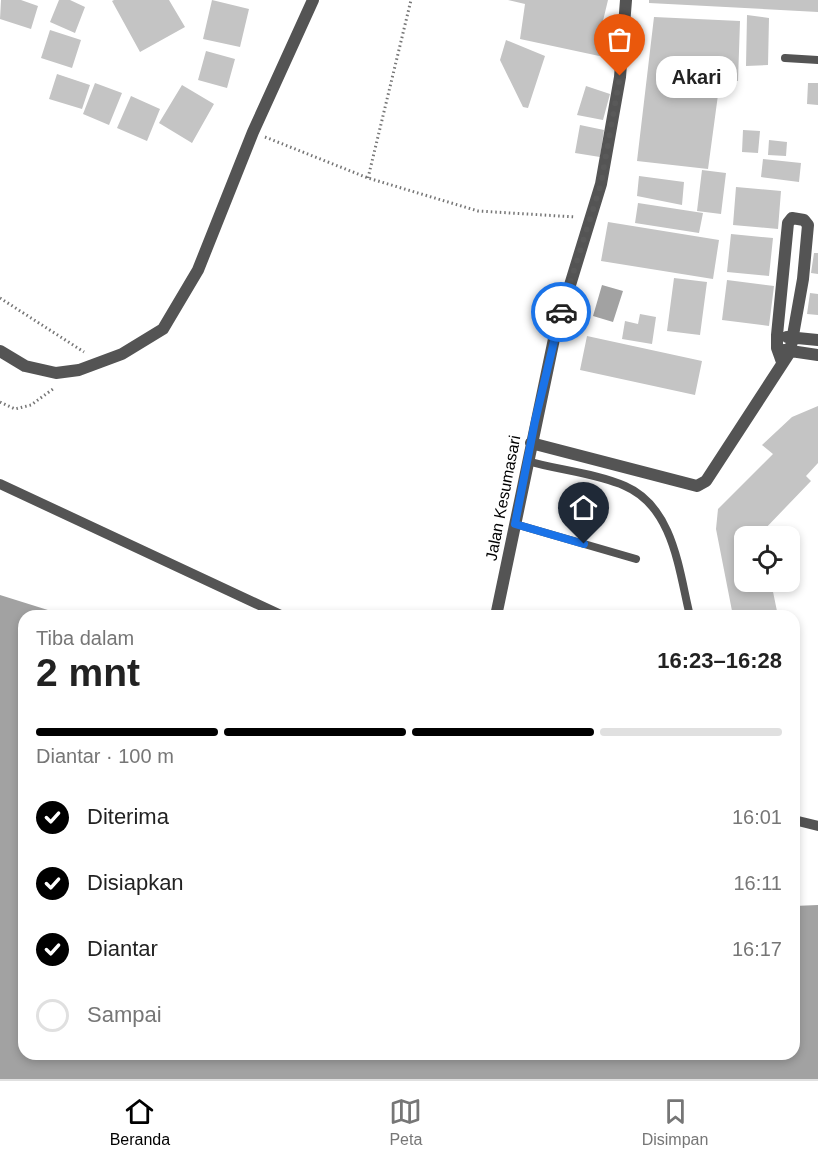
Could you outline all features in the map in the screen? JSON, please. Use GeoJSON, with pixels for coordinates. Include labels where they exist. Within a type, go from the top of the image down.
{"type":"FeatureCollection","features":[{"type":"Feature","properties":{"kind":"street"},"geometry":{"type":"LineString","coordinates":[[0,351],[25,366],[56,373],[79,370],[122,354],[163,328],[198,270],[253,132],[313,0]]}},
{"type":"Feature","properties":{"kind":"street","name":"Jalan Kesumasari"},"geometry":{"type":"LineString","coordinates":[[497,610],[555,334],[601,184],[620,76],[626,0]]}},
{"type":"Feature","properties":{"kind":"street"},"geometry":{"type":"LineString","coordinates":[[531,443],[697,486],[706,481],[790,352],[803,279],[808,225],[804,220],[792,218],[788,223],[785,275],[777,335],[777,348],[782,362]]}},
{"type":"Feature","properties":{"kind":"street"},"geometry":{"type":"LineString","coordinates":[[785,275],[803,279]]}},
{"type":"Feature","properties":{"kind":"street"},"geometry":{"type":"LineString","coordinates":[[777,335],[818,340]]}},
{"type":"Feature","properties":{"kind":"street"},"geometry":{"type":"LineString","coordinates":[[777,348],[818,355]]}},
{"type":"Feature","properties":{"kind":"street"},"geometry":{"type":"LineString","coordinates":[[0,484],[269,610]]}},
{"type":"Feature","properties":{"kind":"street"},"geometry":{"type":"LineString","coordinates":[[800,822],[818,826]]}},
{"type":"Feature","properties":{"kind":"lane"},"geometry":{"type":"LineString","coordinates":[[785,58],[818,60]]}},
{"type":"Feature","properties":{"kind":"lane"},"geometry":{"type":"LineString","coordinates":[[527,461],[621,484],[645,501],[657,513],[668,531],[688,610]]}},
{"type":"Feature","properties":{"kind":"lane"},"geometry":{"type":"LineString","coordinates":[[515,524],[636,559]]}},
{"type":"Feature","properties":{"kind":"path"},"geometry":{"type":"LineString","coordinates":[[368,178],[411,0]]}},
{"type":"Feature","properties":{"kind":"path"},"geometry":{"type":"LineString","coordinates":[[253,132],[368,178],[478,211],[590,218]]}},
{"type":"Feature","properties":{"kind":"path"},"geometry":{"type":"LineString","coordinates":[[0,298],[69,343],[103,361]]}},
{"type":"Feature","properties":{"kind":"path"},"geometry":{"type":"LineString","coordinates":[[0,402],[15,409],[31,405],[79,370]]}},
{"type":"Feature","properties":{"kind":"shaded area"},"geometry":{"type":"Polygon","coordinates":[[[602,285],[623,291],[613,322],[593,316],[602,285]]]}},
{"type":"Feature","properties":{"kind":"shaded area"},"geometry":{"type":"Polygon","coordinates":[[[0,595],[48,610],[18,610],[18,1060],[800,1060],[800,906],[818,905],[818,1079],[0,1079],[0,595]]]}},
{"type":"Feature","properties":{"kind":"building"},"geometry":{"type":"Polygon","coordinates":[[[1,0],[21,0],[38,6],[31,29],[0,19],[1,0]]]}},
{"type":"Feature","properties":{"kind":"building"},"geometry":{"type":"Polygon","coordinates":[[[59,0],[70,0],[85,7],[75,33],[50,22],[59,0]]]}},
{"type":"Feature","properties":{"kind":"building"},"geometry":{"type":"Polygon","coordinates":[[[169,0],[185,27],[140,52],[112,1],[169,0]]]}},
{"type":"Feature","properties":{"kind":"building"},"geometry":{"type":"Polygon","coordinates":[[[212,0],[249,9],[240,47],[203,39],[212,0]]]}},
{"type":"Feature","properties":{"kind":"building"},"geometry":{"type":"Polygon","coordinates":[[[508,0],[608,0],[602,25],[623,30],[618,60],[520,39],[525,4],[508,0]]]}},
{"type":"Feature","properties":{"kind":"building"},"geometry":{"type":"Polygon","coordinates":[[[649,0],[818,0],[818,12],[649,3],[649,0]]]}},
{"type":"Feature","properties":{"kind":"building"},"geometry":{"type":"Polygon","coordinates":[[[747,15],[769,18],[768,65],[746,66],[747,15]]]}},
{"type":"Feature","properties":{"kind":"building"},"geometry":{"type":"Polygon","coordinates":[[[654,17],[740,21],[738,81],[720,80],[708,169],[637,161],[654,17]]]}},
{"type":"Feature","properties":{"kind":"building"},"geometry":{"type":"Polygon","coordinates":[[[50,30],[81,40],[72,68],[41,58],[50,30]]]}},
{"type":"Feature","properties":{"kind":"building"},"geometry":{"type":"Polygon","coordinates":[[[506,40],[545,56],[528,108],[523,107],[500,60],[506,40]]]}},
{"type":"Feature","properties":{"kind":"building"},"geometry":{"type":"Polygon","coordinates":[[[206,51],[235,59],[227,88],[198,80],[206,51]]]}},
{"type":"Feature","properties":{"kind":"building"},"geometry":{"type":"Polygon","coordinates":[[[57,74],[90,85],[82,109],[49,99],[57,74]]]}},
{"type":"Feature","properties":{"kind":"building"},"geometry":{"type":"Polygon","coordinates":[[[95,83],[122,93],[109,125],[83,114],[95,83]]]}},
{"type":"Feature","properties":{"kind":"building"},"geometry":{"type":"Polygon","coordinates":[[[808,83],[818,83],[818,105],[807,104],[808,83]]]}},
{"type":"Feature","properties":{"kind":"building"},"geometry":{"type":"Polygon","coordinates":[[[182,85],[214,104],[192,143],[159,123],[182,85]]]}},
{"type":"Feature","properties":{"kind":"building"},"geometry":{"type":"Polygon","coordinates":[[[586,86],[610,94],[603,120],[577,115],[586,86]]]}},
{"type":"Feature","properties":{"kind":"building"},"geometry":{"type":"Polygon","coordinates":[[[131,96],[160,109],[147,141],[117,128],[131,96]]]}},
{"type":"Feature","properties":{"kind":"building"},"geometry":{"type":"Polygon","coordinates":[[[580,125],[604,130],[600,157],[575,153],[580,125]]]}},
{"type":"Feature","properties":{"kind":"building"},"geometry":{"type":"Polygon","coordinates":[[[743,130],[760,131],[758,153],[742,152],[743,130]]]}},
{"type":"Feature","properties":{"kind":"building"},"geometry":{"type":"Polygon","coordinates":[[[769,140],[787,142],[786,156],[768,155],[769,140]]]}},
{"type":"Feature","properties":{"kind":"building"},"geometry":{"type":"Polygon","coordinates":[[[763,159],[801,163],[799,182],[761,177],[763,159]]]}},
{"type":"Feature","properties":{"kind":"building"},"geometry":{"type":"Polygon","coordinates":[[[702,170],[726,173],[721,214],[697,211],[702,170]]]}},
{"type":"Feature","properties":{"kind":"building"},"geometry":{"type":"Polygon","coordinates":[[[639,176],[684,182],[682,205],[637,196],[639,176]]]}},
{"type":"Feature","properties":{"kind":"building"},"geometry":{"type":"Polygon","coordinates":[[[736,187],[781,191],[778,229],[733,225],[736,187]]]}},
{"type":"Feature","properties":{"kind":"building"},"geometry":{"type":"Polygon","coordinates":[[[638,203],[703,213],[699,233],[635,223],[638,203]]]}},
{"type":"Feature","properties":{"kind":"building"},"geometry":{"type":"Polygon","coordinates":[[[608,222],[719,240],[713,279],[601,261],[608,222]]]}},
{"type":"Feature","properties":{"kind":"building"},"geometry":{"type":"Polygon","coordinates":[[[731,234],[773,238],[769,276],[727,272],[731,234]]]}},
{"type":"Feature","properties":{"kind":"building"},"geometry":{"type":"Polygon","coordinates":[[[814,253],[818,253],[818,274],[811,273],[814,253]]]}},
{"type":"Feature","properties":{"kind":"building"},"geometry":{"type":"Polygon","coordinates":[[[674,278],[707,282],[700,335],[667,331],[674,278]]]}},
{"type":"Feature","properties":{"kind":"building"},"geometry":{"type":"Polygon","coordinates":[[[727,280],[774,286],[769,326],[722,320],[727,280]]]}},
{"type":"Feature","properties":{"kind":"building"},"geometry":{"type":"Polygon","coordinates":[[[810,293],[818,294],[818,315],[807,314],[810,293]]]}},
{"type":"Feature","properties":{"kind":"building"},"geometry":{"type":"Polygon","coordinates":[[[640,314],[656,317],[652,344],[622,339],[625,321],[638,324],[640,314]]]}},
{"type":"Feature","properties":{"kind":"building"},"geometry":{"type":"Polygon","coordinates":[[[587,336],[702,361],[695,395],[580,370],[587,336]]]}},
{"type":"Feature","properties":{"kind":"building"},"geometry":{"type":"Polygon","coordinates":[[[818,406],[818,463],[806,476],[811,481],[768,526],[734,526],[734,592],[773,592],[777,610],[732,610],[716,529],[718,509],[773,454],[762,445],[792,417],[818,406]]]}},
{"type":"Feature","properties":{"kind":"way so far"},"geometry":{"type":"LineString","coordinates":[[561,312],[601,184],[620,76]]}},
{"type":"Feature","properties":{"kind":"place","name":"Akari"},"geometry":{"type":"Point","coordinates":[620,76]}},
{"type":"Feature","properties":{"kind":"route"},"geometry":{"type":"LineString","coordinates":[[561,312],[535,421],[515,524],[553,533],[584,544]]}}]}
